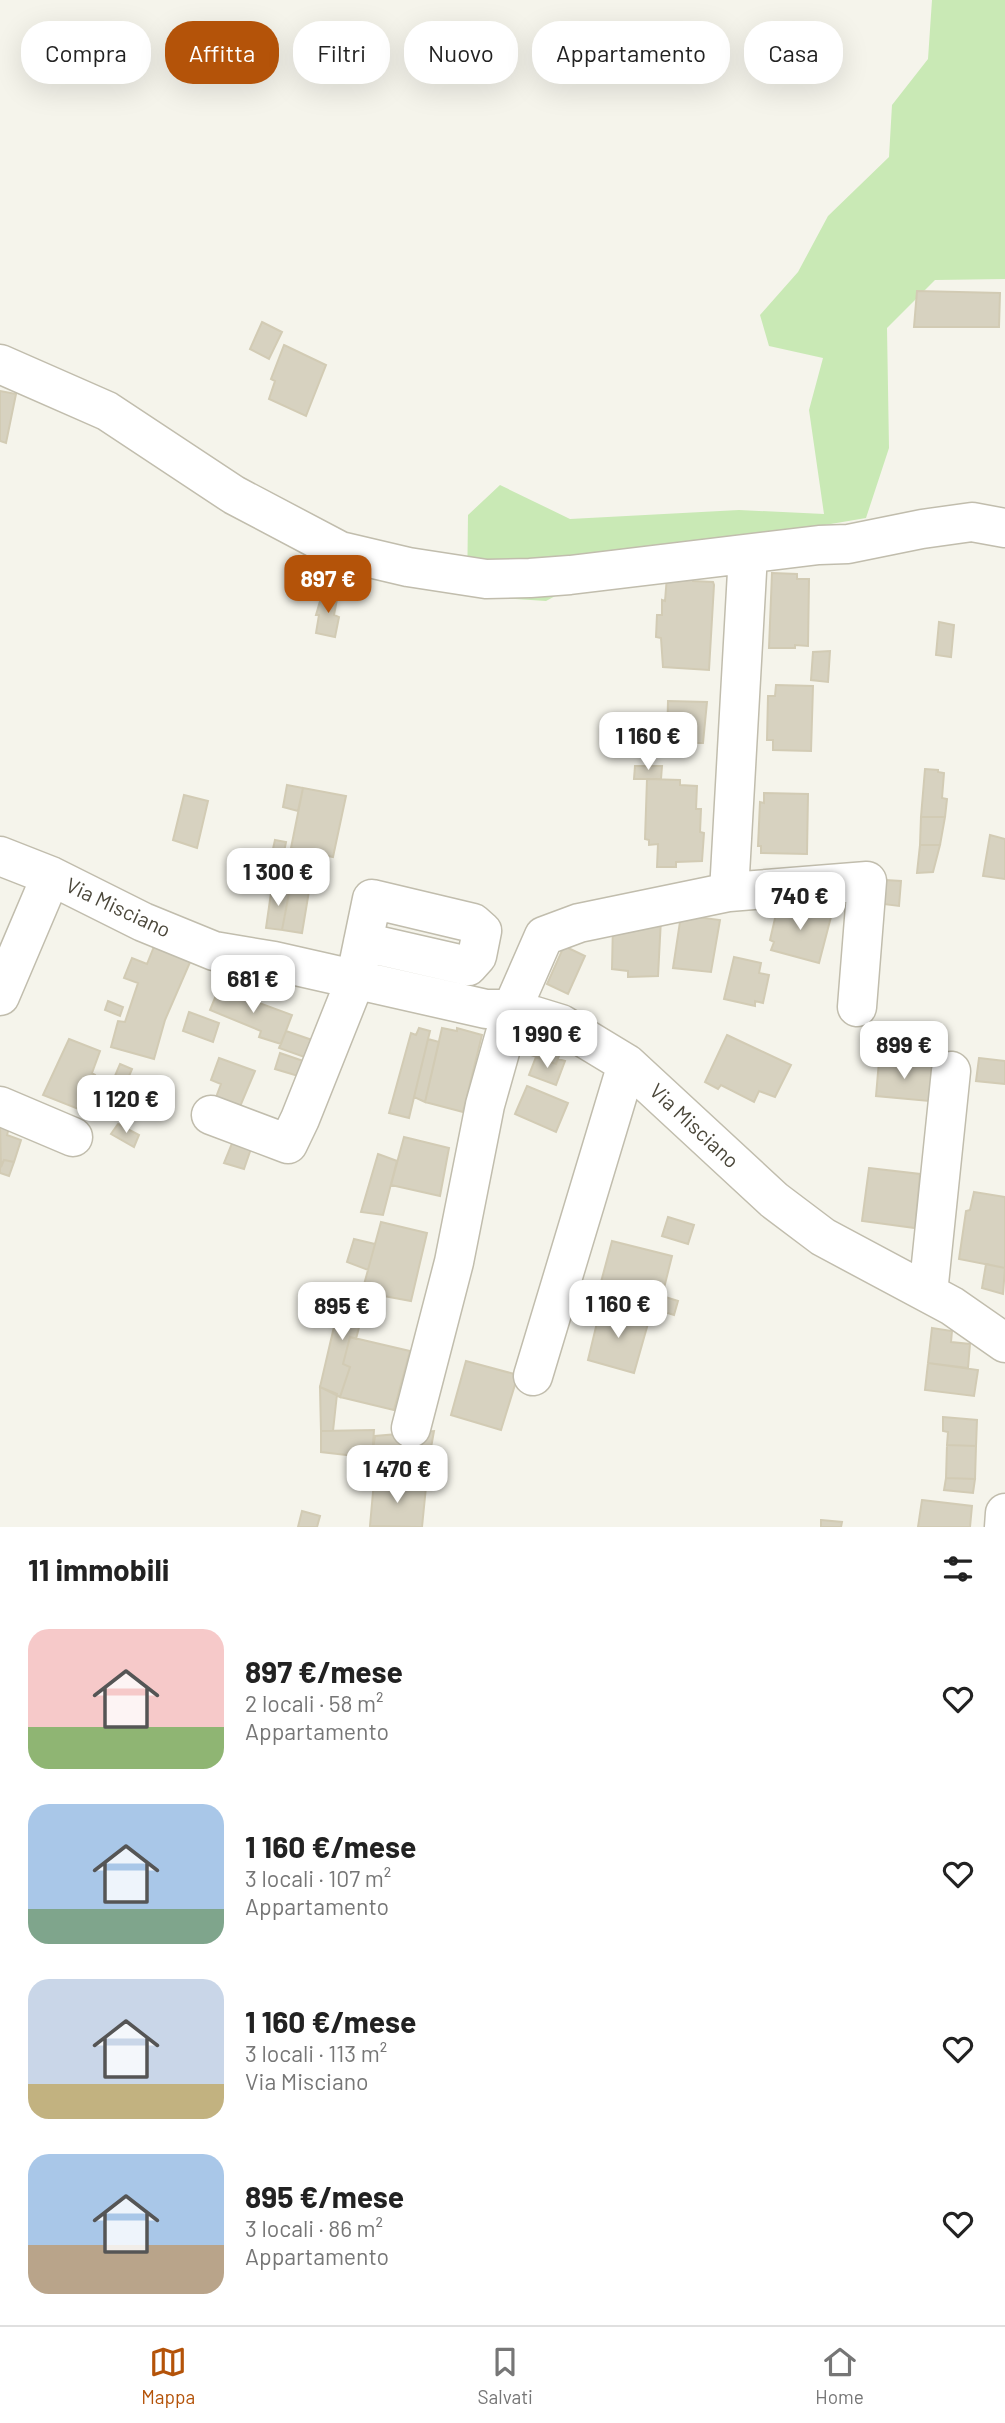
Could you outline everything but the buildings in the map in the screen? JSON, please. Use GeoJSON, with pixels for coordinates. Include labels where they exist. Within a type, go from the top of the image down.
{"type":"FeatureCollection","features":[{"type":"Feature","properties":{"kind":"street"},"geometry":{"type":"LineString","coordinates":[[0,364],[107,411],[234,495],[340,551],[408,567],[486,579],[570,575],[819,545],[848,544],[972,522],[1005,528]]}},
{"type":"Feature","properties":{"kind":"street"},"geometry":{"type":"LineString","coordinates":[[729,892],[748,554]]}},
{"type":"Feature","properties":{"kind":"street","name":"Via Misciano"},"geometry":{"type":"LineString","coordinates":[[0,856],[51,876],[143,922],[214,951],[274,961],[486,1009],[512,1009],[561,1024],[627,1064],[774,1200],[823,1237],[952,1306],[1005,1343]]}},
{"type":"Feature","properties":{"kind":"street"},"geometry":{"type":"LineString","coordinates":[[0,996],[51,876]]}},
{"type":"Feature","properties":{"kind":"street"},"geometry":{"type":"LineString","coordinates":[[411,1428],[454,1262],[485,1105],[512,1009],[544,936],[579,923],[729,892],[867,881],[857,1007]]}},
{"type":"Feature","properties":{"kind":"street"},"geometry":{"type":"LineString","coordinates":[[211,1115],[288,1144],[355,981],[363,942]]}},
{"type":"Feature","properties":{"kind":"street"},"geometry":{"type":"LineString","coordinates":[[533,1376],[627,1064]]}},
{"type":"Feature","properties":{"kind":"street"},"geometry":{"type":"LineString","coordinates":[[928,1293],[951,1071]]}},
{"type":"Feature","properties":{"kind":"street"},"geometry":{"type":"LineString","coordinates":[[0,1107],[73,1137]]}},
{"type":"Feature","properties":{"kind":"street"},"geometry":{"type":"LineString","coordinates":[[1004,1527],[1005,1513]]}},
{"type":"Feature","properties":{"kind":"green space"},"geometry":{"type":"Polygon","coordinates":[[[932,0],[1005,0],[1005,279],[935,280],[887,328],[889,448],[866,518],[772,534],[641,550],[546,601],[467,596],[468,515],[500,485],[570,519],[739,510],[824,514],[809,410],[823,358],[769,346],[760,315],[798,272],[828,216],[889,157],[892,105],[928,59],[932,0]]]}}]}
